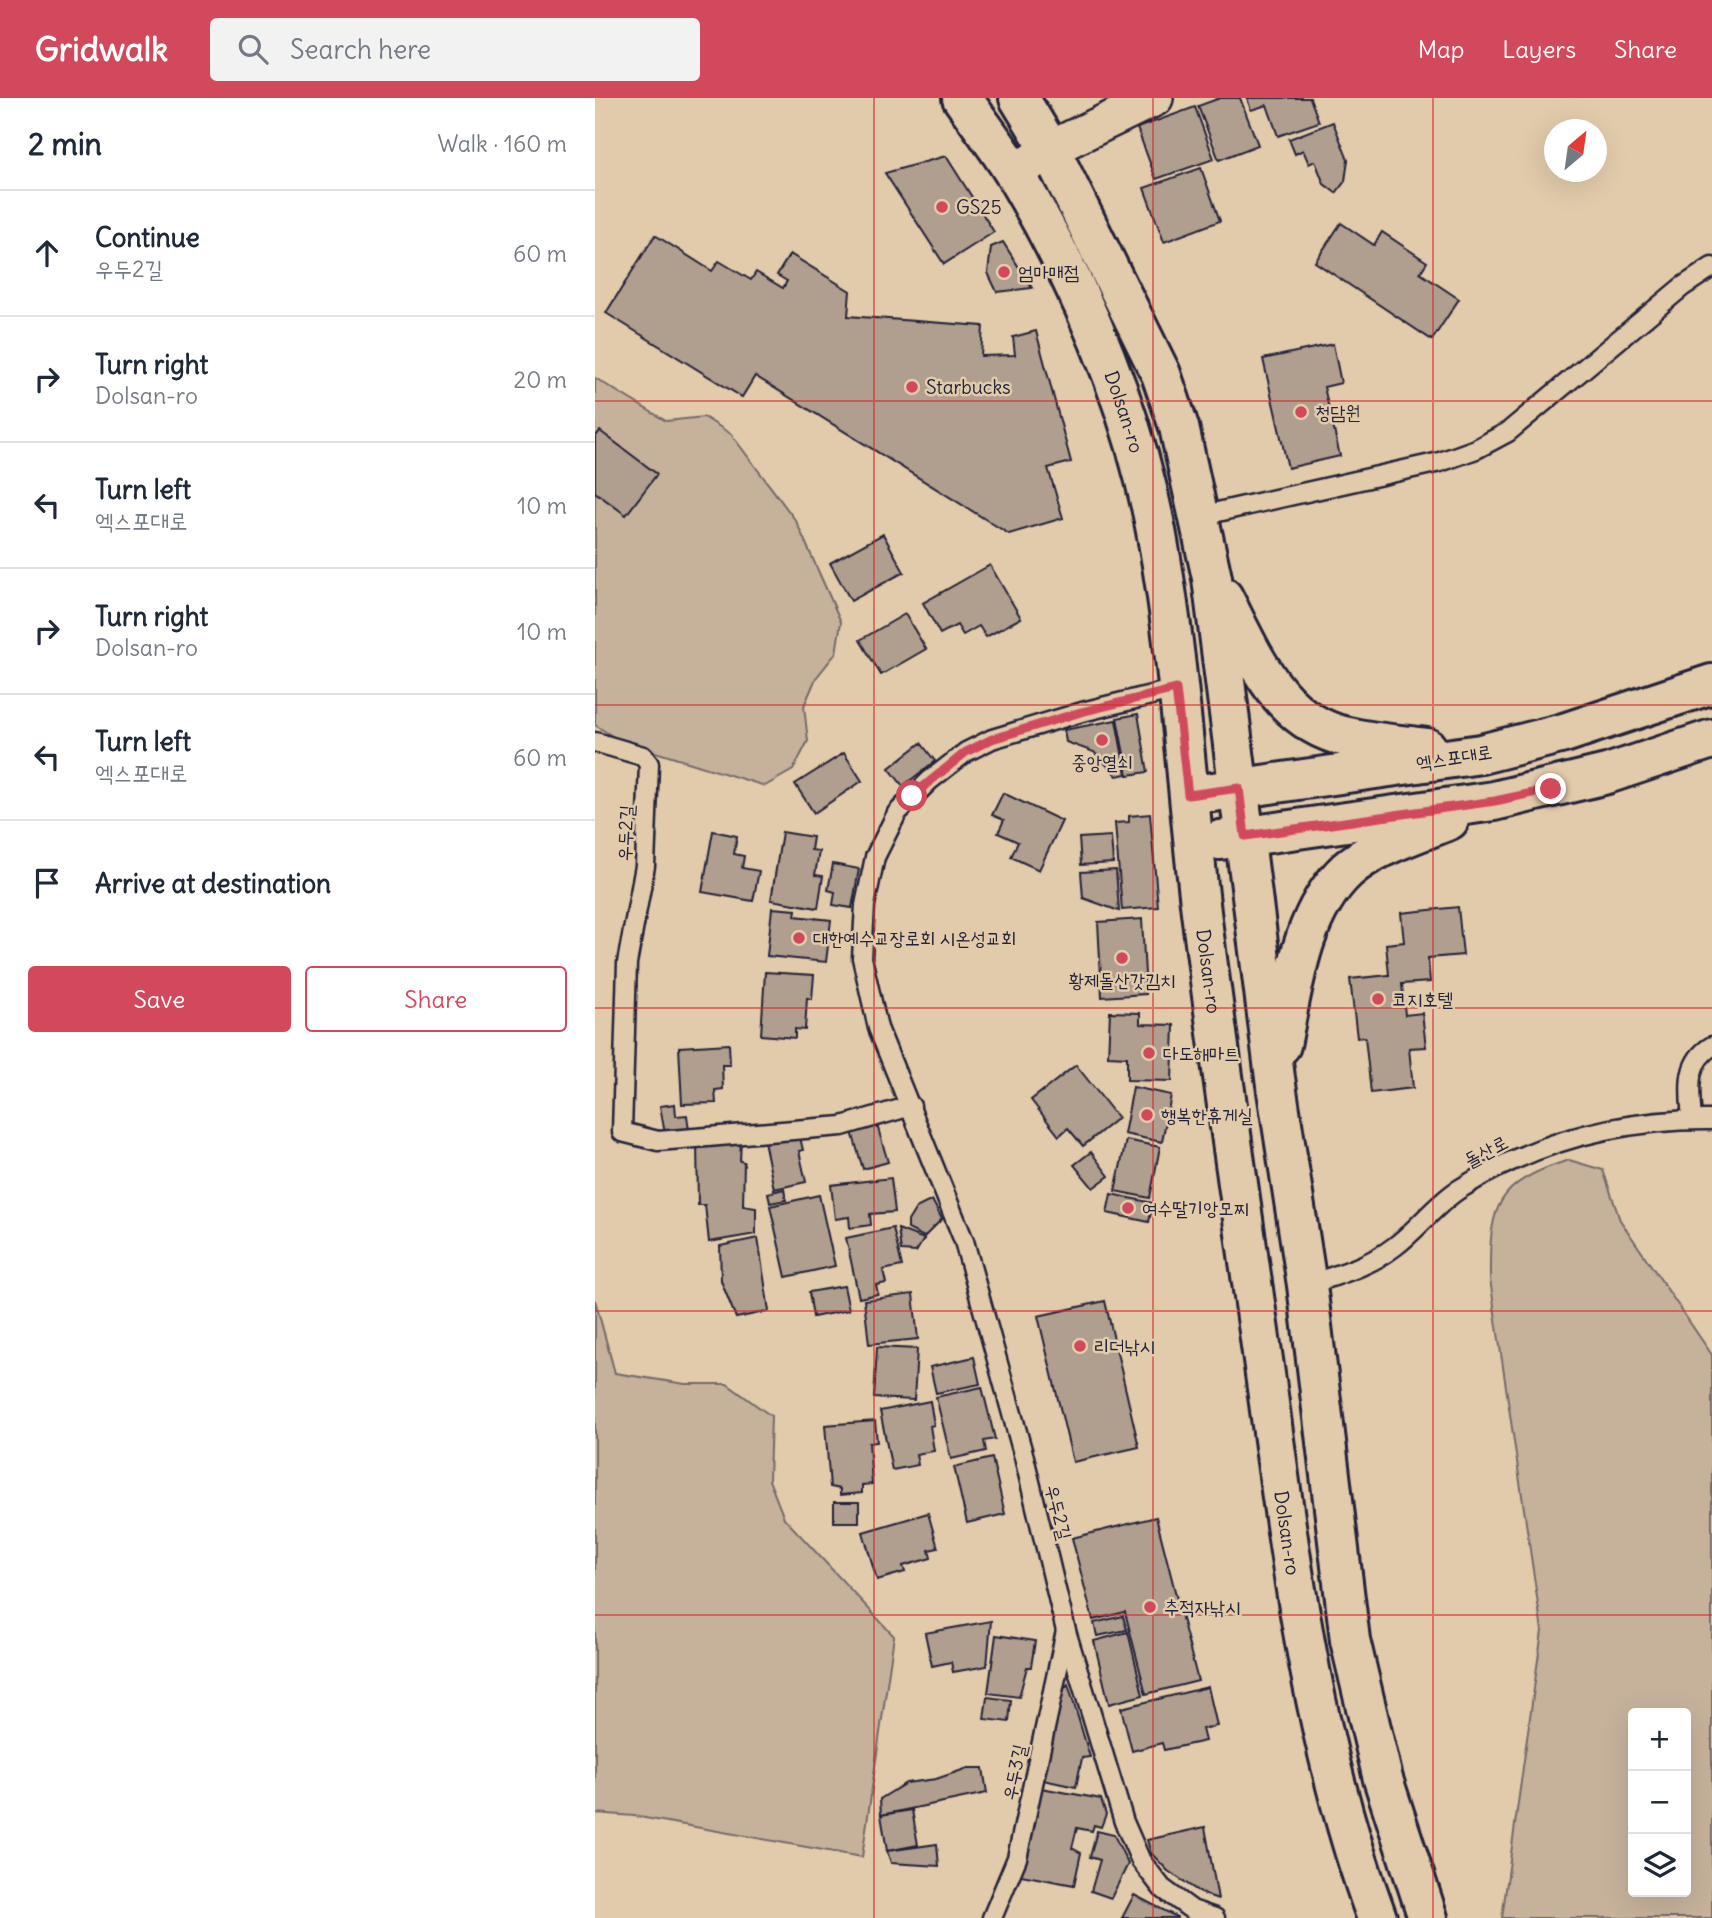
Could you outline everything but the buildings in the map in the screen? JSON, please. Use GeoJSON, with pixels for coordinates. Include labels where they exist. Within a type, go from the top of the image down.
{"type":"FeatureCollection","features":[{"type":"Feature","properties":{"kind":"main road","name":"Dolsan-ro"},"geometry":{"type":"LineString","coordinates":[[962,98],[1015,174],[1081,298],[1126,419],[1157,535],[1194,844],[1291,1562],[1318,1718],[1354,1858],[1377,1918]]}},
{"type":"Feature","properties":{"kind":"main road"},"geometry":{"type":"LineString","coordinates":[[1019,98],[1049,149],[1161,374],[1179,427],[1200,516],[1212,578],[1275,1078],[1307,1285],[1349,1640],[1383,1779],[1428,1918]]}},
{"type":"Feature","properties":{"kind":"main road"},"geometry":{"type":"LineString","coordinates":[[1212,578],[1277,694],[1314,724],[1336,734],[1371,742],[1481,754]]}},
{"type":"Feature","properties":{"kind":"main road","name":"엑스포대로"},"geometry":{"type":"LineString","coordinates":[[1188,795],[1481,754],[1564,733],[1712,684]]}},
{"type":"Feature","properties":{"kind":"main road"},"geometry":{"type":"LineString","coordinates":[[1194,844],[1495,801],[1608,774],[1712,739]]}},
{"type":"Feature","properties":{"kind":"main road"},"geometry":{"type":"LineString","coordinates":[[1275,1078],[1298,965],[1312,922],[1328,892],[1348,869],[1376,852],[1495,801]]}},
{"type":"Feature","properties":{"kind":"street"},"geometry":{"type":"LineString","coordinates":[[1015,174],[1049,149],[1155,98]]}},
{"type":"Feature","properties":{"kind":"lane"},"geometry":{"type":"LineString","coordinates":[[1200,516],[1440,462],[1476,449],[1508,432],[1682,286],[1712,267]]}},
{"type":"Feature","properties":{"kind":"lane","name":"우두2길"},"geometry":{"type":"LineString","coordinates":[[1176,689],[1081,712],[992,739],[966,752],[929,781],[888,825],[870,875],[862,936],[862,958],[878,1028],[964,1241],[1024,1457],[1066,1631],[1124,1822],[1141,1861],[1162,1888],[1190,1914],[1215,1918]]}},
{"type":"Feature","properties":{"kind":"lane","name":"우두2길"},"geometry":{"type":"LineString","coordinates":[[595,742],[643,756],[649,764],[645,866],[627,963],[622,1132],[658,1141],[842,1126],[911,1106]]}},
{"type":"Feature","properties":{"kind":"lane"},"geometry":{"type":"LineString","coordinates":[[1692,1119],[1689,1076],[1694,1062],[1712,1046]]}},
{"type":"Feature","properties":{"kind":"lane","name":"돌산로"},"geometry":{"type":"LineString","coordinates":[[1307,1285],[1366,1266],[1396,1247],[1455,1192],[1528,1152],[1585,1132],[1692,1119],[1712,1120]]}},
{"type":"Feature","properties":{"kind":"lane","name":"우두3길"},"geometry":{"type":"LineString","coordinates":[[992,1918],[1017,1858],[1066,1631]]}},
{"type":"Feature","properties":{"kind":"shaded area"},"geometry":{"type":"Polygon","coordinates":[[[595,378],[666,421],[704,417],[731,434],[796,521],[841,622],[836,653],[816,678],[804,706],[808,741],[793,770],[765,786],[620,741],[595,725],[595,378]]]}},
{"type":"Feature","properties":{"kind":"shaded area"},"geometry":{"type":"Polygon","coordinates":[[[1569,1160],[1603,1170],[1620,1220],[1712,1355],[1712,1918],[1502,1918],[1542,1631],[1490,1279],[1490,1254],[1495,1215],[1502,1200],[1526,1178],[1569,1160]]]}},
{"type":"Feature","properties":{"kind":"shaded area"},"geometry":{"type":"Polygon","coordinates":[[[595,1300],[615,1373],[685,1384],[727,1384],[771,1416],[769,1480],[784,1518],[894,1636],[862,1857],[634,1816],[595,1813],[595,1300]]]}},
{"type":"Feature","properties":{"kind":"place","name":"GS25"},"geometry":{"type":"Point","coordinates":[942,207]}},
{"type":"Feature","properties":{"kind":"place","name":"엄마매점"},"geometry":{"type":"Point","coordinates":[1004,272]}},
{"type":"Feature","properties":{"kind":"place","name":"Starbucks"},"geometry":{"type":"Point","coordinates":[912,387]}},
{"type":"Feature","properties":{"kind":"place","name":"청담원"},"geometry":{"type":"Point","coordinates":[1301,412]}},
{"type":"Feature","properties":{"kind":"place","name":"중앙열쇠"},"geometry":{"type":"Point","coordinates":[1102,740]}},
{"type":"Feature","properties":{"kind":"place","name":"대한예수교장로회 시온성교회"},"geometry":{"type":"Point","coordinates":[799,938]}},
{"type":"Feature","properties":{"kind":"place","name":"황제돌산갓김치"},"geometry":{"type":"Point","coordinates":[1122,958]}},
{"type":"Feature","properties":{"kind":"place","name":"코지호텔"},"geometry":{"type":"Point","coordinates":[1378,999]}},
{"type":"Feature","properties":{"kind":"place","name":"다도해마트"},"geometry":{"type":"Point","coordinates":[1149,1053]}},
{"type":"Feature","properties":{"kind":"place","name":"행복한휴게실"},"geometry":{"type":"Point","coordinates":[1147,1115]}},
{"type":"Feature","properties":{"kind":"place","name":"여수딸기앙모찌"},"geometry":{"type":"Point","coordinates":[1128,1208]}},
{"type":"Feature","properties":{"kind":"place","name":"리더낚시"},"geometry":{"type":"Point","coordinates":[1080,1346]}},
{"type":"Feature","properties":{"kind":"place","name":"추적자낚시"},"geometry":{"type":"Point","coordinates":[1150,1607]}},
{"type":"Feature","properties":{"kind":"route"},"geometry":{"type":"LineString","coordinates":[[912,796],[966,752],[992,739],[1081,712],[1176,689],[1188,795],[1239,788],[1245,836],[1495,801],[1551,789]]}}]}
